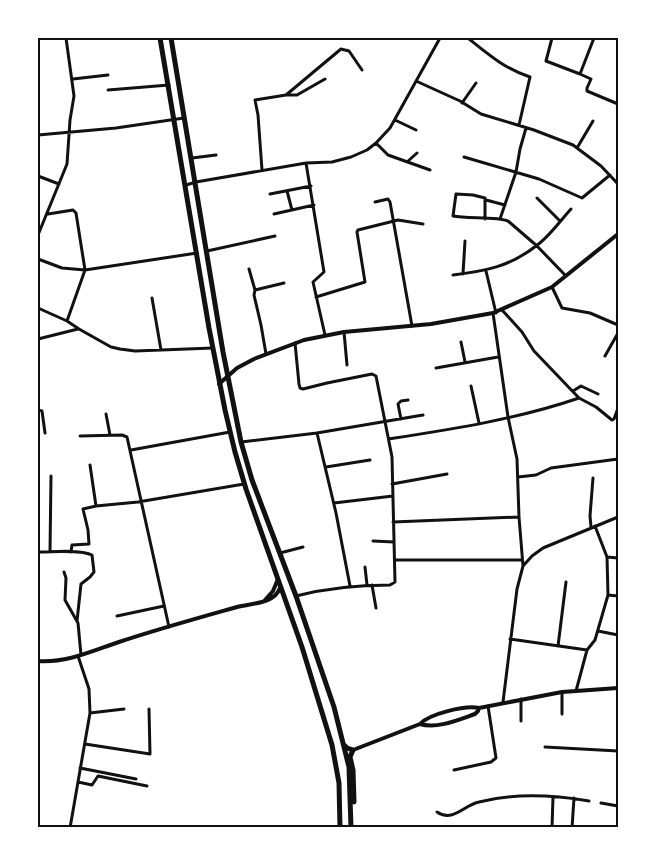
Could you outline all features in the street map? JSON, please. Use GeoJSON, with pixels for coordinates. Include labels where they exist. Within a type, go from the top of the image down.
{"type":"FeatureCollection","features":[{"type":"Feature","properties":{"kind":"highway"},"geometry":{"type":"LineString","coordinates":[[160,38],[219,384],[244,484],[324,714],[339,783],[340,828]]}},
{"type":"Feature","properties":{"kind":"highway"},"geometry":{"type":"LineString","coordinates":[[171,38],[228,377],[241,442],[252,480],[296,596],[334,707],[349,767],[353,828]]}},
{"type":"Feature","properties":{"kind":"highway"},"geometry":{"type":"LineString","coordinates":[[166,69],[176,67]]}},
{"type":"Feature","properties":{"kind":"highway"},"geometry":{"type":"LineString","coordinates":[[197,253],[208,251]]}},
{"type":"Feature","properties":{"kind":"highway"},"geometry":{"type":"LineString","coordinates":[[281,586],[290,583]]}},
{"type":"Feature","properties":{"kind":"highway"},"geometry":{"type":"LineString","coordinates":[[344,744],[347,748],[353,750],[350,757],[354,781],[353,828]]}},
{"type":"Feature","properties":{"kind":"street"},"geometry":{"type":"LineString","coordinates":[[38,235],[67,164],[70,120],[74,100],[73,79],[66,38]]}},
{"type":"Feature","properties":{"kind":"street"},"geometry":{"type":"LineString","coordinates":[[186,185],[262,170],[351,157],[376,143],[386,134],[395,120],[440,38]]}},
{"type":"Feature","properties":{"kind":"street"},"geometry":{"type":"LineString","coordinates":[[468,38],[512,71],[530,77],[519,125]]}},
{"type":"Feature","properties":{"kind":"street"},"geometry":{"type":"LineString","coordinates":[[552,38],[546,61],[592,79],[587,88],[588,92],[618,104]]}},
{"type":"Feature","properties":{"kind":"street"},"geometry":{"type":"LineString","coordinates":[[580,74],[594,38]]}},
{"type":"Feature","properties":{"kind":"street"},"geometry":{"type":"LineString","coordinates":[[286,95],[341,49],[349,52],[362,70]]}},
{"type":"Feature","properties":{"kind":"street"},"geometry":{"type":"LineString","coordinates":[[73,79],[108,75]]}},
{"type":"Feature","properties":{"kind":"street"},"geometry":{"type":"LineString","coordinates":[[262,170],[255,100],[297,95],[325,80]]}},
{"type":"Feature","properties":{"kind":"street"},"geometry":{"type":"LineString","coordinates":[[416,80],[487,116],[519,125],[577,148],[601,166],[618,184]]}},
{"type":"Feature","properties":{"kind":"street"},"geometry":{"type":"LineString","coordinates":[[462,103],[476,82]]}},
{"type":"Feature","properties":{"kind":"street"},"geometry":{"type":"LineString","coordinates":[[108,90],[169,86]]}},
{"type":"Feature","properties":{"kind":"street"},"geometry":{"type":"LineString","coordinates":[[38,135],[116,128],[185,118]]}},
{"type":"Feature","properties":{"kind":"street"},"geometry":{"type":"LineString","coordinates":[[395,120],[416,130]]}},
{"type":"Feature","properties":{"kind":"street"},"geometry":{"type":"LineString","coordinates":[[577,148],[593,121]]}},
{"type":"Feature","properties":{"kind":"street"},"geometry":{"type":"LineString","coordinates":[[500,219],[516,172],[526,128]]}},
{"type":"Feature","properties":{"kind":"street"},"geometry":{"type":"LineString","coordinates":[[376,143],[388,155],[430,170]]}},
{"type":"Feature","properties":{"kind":"street"},"geometry":{"type":"LineString","coordinates":[[407,162],[417,153]]}},
{"type":"Feature","properties":{"kind":"street"},"geometry":{"type":"LineString","coordinates":[[192,158],[216,154]]}},
{"type":"Feature","properties":{"kind":"street"},"geometry":{"type":"LineString","coordinates":[[464,157],[539,179],[582,198],[610,175]]}},
{"type":"Feature","properties":{"kind":"street"},"geometry":{"type":"LineString","coordinates":[[306,163],[324,272],[323,275],[313,280],[325,335]]}},
{"type":"Feature","properties":{"kind":"street"},"geometry":{"type":"LineString","coordinates":[[38,176],[59,184]]}},
{"type":"Feature","properties":{"kind":"street"},"geometry":{"type":"LineString","coordinates":[[270,194],[311,186]]}},
{"type":"Feature","properties":{"kind":"street"},"geometry":{"type":"LineString","coordinates":[[287,191],[292,210]]}},
{"type":"Feature","properties":{"kind":"street"},"geometry":{"type":"LineString","coordinates":[[505,205],[486,200],[483,197],[458,193],[452,214],[455,217],[508,221],[537,246],[565,275]]}},
{"type":"Feature","properties":{"kind":"street"},"geometry":{"type":"LineString","coordinates":[[537,198],[560,221]]}},
{"type":"Feature","properties":{"kind":"street"},"geometry":{"type":"LineString","coordinates":[[375,202],[389,200],[412,326]]}},
{"type":"Feature","properties":{"kind":"street"},"geometry":{"type":"LineString","coordinates":[[485,219],[486,200]]}},
{"type":"Feature","properties":{"kind":"street"},"geometry":{"type":"LineString","coordinates":[[274,214],[314,206]]}},
{"type":"Feature","properties":{"kind":"street"},"geometry":{"type":"LineString","coordinates":[[453,275],[486,271],[509,262],[537,246],[571,209]]}},
{"type":"Feature","properties":{"kind":"street"},"geometry":{"type":"LineString","coordinates":[[48,214],[73,210],[76,213],[85,270],[67,320]]}},
{"type":"Feature","properties":{"kind":"street"},"geometry":{"type":"LineString","coordinates":[[38,219],[44,222]]}},
{"type":"Feature","properties":{"kind":"street"},"geometry":{"type":"LineString","coordinates":[[316,297],[365,282],[357,231],[400,220],[423,224]]}},
{"type":"Feature","properties":{"kind":"street"},"geometry":{"type":"LineString","coordinates":[[219,384],[237,368],[266,354],[295,343],[325,335],[412,326],[494,313],[502,310],[552,287],[618,234]]}},
{"type":"Feature","properties":{"kind":"street"},"geometry":{"type":"LineString","coordinates":[[208,251],[274,236]]}},
{"type":"Feature","properties":{"kind":"street"},"geometry":{"type":"LineString","coordinates":[[463,274],[465,241]]}},
{"type":"Feature","properties":{"kind":"street"},"geometry":{"type":"LineString","coordinates":[[38,259],[62,268],[85,270],[197,253]]}},
{"type":"Feature","properties":{"kind":"street"},"geometry":{"type":"LineString","coordinates":[[249,269],[266,354]]}},
{"type":"Feature","properties":{"kind":"street"},"geometry":{"type":"LineString","coordinates":[[486,271],[494,313],[498,357],[517,459],[518,517],[522,560],[503,702]]}},
{"type":"Feature","properties":{"kind":"street"},"geometry":{"type":"LineString","coordinates":[[254,290],[284,283]]}},
{"type":"Feature","properties":{"kind":"street"},"geometry":{"type":"LineString","coordinates":[[552,287],[562,308],[590,313],[618,325]]}},
{"type":"Feature","properties":{"kind":"street"},"geometry":{"type":"LineString","coordinates":[[152,298],[161,350]]}},
{"type":"Feature","properties":{"kind":"street"},"geometry":{"type":"LineString","coordinates":[[38,308],[67,320],[78,329],[111,347],[161,350],[213,348]]}},
{"type":"Feature","properties":{"kind":"street"},"geometry":{"type":"LineString","coordinates":[[502,310],[522,332],[534,351],[579,398],[596,407],[612,420],[618,408]]}},
{"type":"Feature","properties":{"kind":"street"},"geometry":{"type":"LineString","coordinates":[[38,339],[78,329]]}},
{"type":"Feature","properties":{"kind":"street"},"geometry":{"type":"LineString","coordinates":[[344,332],[347,364]]}},
{"type":"Feature","properties":{"kind":"street"},"geometry":{"type":"LineString","coordinates":[[605,356],[618,333]]}},
{"type":"Feature","properties":{"kind":"street"},"geometry":{"type":"LineString","coordinates":[[461,342],[466,362]]}},
{"type":"Feature","properties":{"kind":"street"},"geometry":{"type":"LineString","coordinates":[[295,343],[300,388],[303,389],[372,374],[376,376],[392,457],[394,542],[394,584],[350,586],[296,596]]}},
{"type":"Feature","properties":{"kind":"street"},"geometry":{"type":"LineString","coordinates":[[436,368],[498,357]]}},
{"type":"Feature","properties":{"kind":"street"},"geometry":{"type":"LineString","coordinates":[[471,386],[479,423]]}},
{"type":"Feature","properties":{"kind":"street"},"geometry":{"type":"LineString","coordinates":[[573,391],[581,386],[598,394]]}},
{"type":"Feature","properties":{"kind":"street"},"geometry":{"type":"LineString","coordinates":[[389,439],[508,417],[554,407],[579,398]]}},
{"type":"Feature","properties":{"kind":"street"},"geometry":{"type":"LineString","coordinates":[[401,419],[398,404],[401,401],[408,400]]}},
{"type":"Feature","properties":{"kind":"street"},"geometry":{"type":"LineString","coordinates":[[38,410],[42,411],[43,414],[45,433]]}},
{"type":"Feature","properties":{"kind":"street"},"geometry":{"type":"LineString","coordinates":[[106,414],[110,435]]}},
{"type":"Feature","properties":{"kind":"street"},"geometry":{"type":"LineString","coordinates":[[241,442],[317,433],[423,415]]}},
{"type":"Feature","properties":{"kind":"street"},"geometry":{"type":"LineString","coordinates":[[131,450],[230,432]]}},
{"type":"Feature","properties":{"kind":"street"},"geometry":{"type":"LineString","coordinates":[[317,433],[334,503],[350,586]]}},
{"type":"Feature","properties":{"kind":"street"},"geometry":{"type":"LineString","coordinates":[[80,436],[122,435],[127,437],[168,627]]}},
{"type":"Feature","properties":{"kind":"street"},"geometry":{"type":"LineString","coordinates":[[326,467],[370,460]]}},
{"type":"Feature","properties":{"kind":"street"},"geometry":{"type":"LineString","coordinates":[[518,477],[536,475],[552,468],[566,465],[618,460]]}},
{"type":"Feature","properties":{"kind":"street"},"geometry":{"type":"LineString","coordinates":[[90,465],[96,506]]}},
{"type":"Feature","properties":{"kind":"street"},"geometry":{"type":"LineString","coordinates":[[392,484],[447,474]]}},
{"type":"Feature","properties":{"kind":"street"},"geometry":{"type":"LineString","coordinates":[[50,552],[51,476]]}},
{"type":"Feature","properties":{"kind":"street"},"geometry":{"type":"LineString","coordinates":[[576,691],[587,650],[592,646],[598,631],[608,595],[607,557],[590,516],[594,478]]}},
{"type":"Feature","properties":{"kind":"street"},"geometry":{"type":"LineString","coordinates":[[71,552],[72,545],[89,544],[83,508],[142,501],[244,484]]}},
{"type":"Feature","properties":{"kind":"street"},"geometry":{"type":"LineString","coordinates":[[334,503],[393,496]]}},
{"type":"Feature","properties":{"kind":"street"},"geometry":{"type":"LineString","coordinates":[[393,522],[518,517]]}},
{"type":"Feature","properties":{"kind":"street"},"geometry":{"type":"LineString","coordinates":[[522,566],[543,548],[618,517]]}},
{"type":"Feature","properties":{"kind":"street"},"geometry":{"type":"LineString","coordinates":[[373,541],[394,542]]}},
{"type":"Feature","properties":{"kind":"street"},"geometry":{"type":"LineString","coordinates":[[279,554],[303,547]]}},
{"type":"Feature","properties":{"kind":"street"},"geometry":{"type":"LineString","coordinates":[[38,552],[90,554],[94,564],[93,573],[81,584],[77,621],[80,656],[89,688],[90,713],[70,828]]}},
{"type":"Feature","properties":{"kind":"street"},"geometry":{"type":"LineString","coordinates":[[607,557],[618,558]]}},
{"type":"Feature","properties":{"kind":"street"},"geometry":{"type":"LineString","coordinates":[[394,560],[522,560]]}},
{"type":"Feature","properties":{"kind":"street"},"geometry":{"type":"LineString","coordinates":[[365,566],[367,585]]}},
{"type":"Feature","properties":{"kind":"street"},"geometry":{"type":"LineString","coordinates":[[64,572],[66,578],[65,600],[77,621]]}},
{"type":"Feature","properties":{"kind":"street"},"geometry":{"type":"LineString","coordinates":[[266,600],[273,591],[278,578]]}},
{"type":"Feature","properties":{"kind":"street"},"geometry":{"type":"LineString","coordinates":[[558,646],[566,582]]}},
{"type":"Feature","properties":{"kind":"street"},"geometry":{"type":"LineString","coordinates":[[372,585],[376,608]]}},
{"type":"Feature","properties":{"kind":"street"},"geometry":{"type":"LineString","coordinates":[[38,661],[59,661],[80,656],[168,627],[266,600],[275,597],[281,586]]}},
{"type":"Feature","properties":{"kind":"street"},"geometry":{"type":"LineString","coordinates":[[608,595],[618,596]]}},
{"type":"Feature","properties":{"kind":"street"},"geometry":{"type":"LineString","coordinates":[[117,616],[164,606]]}},
{"type":"Feature","properties":{"kind":"street"},"geometry":{"type":"LineString","coordinates":[[598,631],[618,635]]}},
{"type":"Feature","properties":{"kind":"street"},"geometry":{"type":"LineString","coordinates":[[510,639],[587,650]]}},
{"type":"Feature","properties":{"kind":"street"},"geometry":{"type":"LineString","coordinates":[[353,750],[420,724],[428,718],[453,710],[467,707],[478,708],[562,692],[618,688]]}},
{"type":"Feature","properties":{"kind":"street"},"geometry":{"type":"LineString","coordinates":[[562,692],[562,714]]}},
{"type":"Feature","properties":{"kind":"street"},"geometry":{"type":"LineString","coordinates":[[521,699],[521,721]]}},
{"type":"Feature","properties":{"kind":"street"},"geometry":{"type":"LineString","coordinates":[[454,770],[491,762],[496,758],[488,706]]}},
{"type":"Feature","properties":{"kind":"street"},"geometry":{"type":"LineString","coordinates":[[420,724],[426,726],[435,725],[455,720],[475,714],[478,708]]}},
{"type":"Feature","properties":{"kind":"street"},"geometry":{"type":"LineString","coordinates":[[90,713],[124,709]]}},
{"type":"Feature","properties":{"kind":"street"},"geometry":{"type":"LineString","coordinates":[[85,744],[150,754],[149,709]]}},
{"type":"Feature","properties":{"kind":"street"},"geometry":{"type":"LineString","coordinates":[[453,710],[455,720]]}},
{"type":"Feature","properties":{"kind":"street"},"geometry":{"type":"LineString","coordinates":[[544,747],[618,751]]}},
{"type":"Feature","properties":{"kind":"street"},"geometry":{"type":"LineString","coordinates":[[80,768],[136,779]]}},
{"type":"Feature","properties":{"kind":"street"},"geometry":{"type":"LineString","coordinates":[[78,782],[92,785],[98,776],[147,786]]}},
{"type":"Feature","properties":{"kind":"street"},"geometry":{"type":"LineString","coordinates":[[552,828],[553,797]]}},
{"type":"Feature","properties":{"kind":"street"},"geometry":{"type":"LineString","coordinates":[[437,812],[450,816],[463,811],[471,804],[499,798],[553,797],[589,800]]}},
{"type":"Feature","properties":{"kind":"street"},"geometry":{"type":"LineString","coordinates":[[572,828],[574,798]]}},
{"type":"Feature","properties":{"kind":"street"},"geometry":{"type":"LineString","coordinates":[[601,803],[618,806]]}}]}
